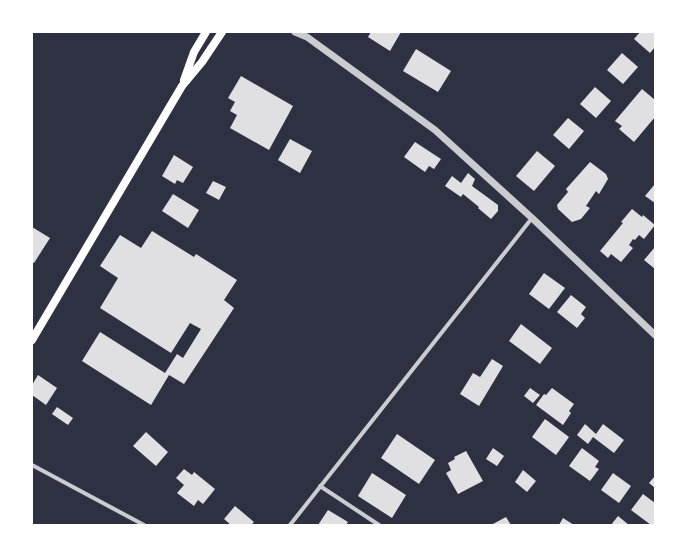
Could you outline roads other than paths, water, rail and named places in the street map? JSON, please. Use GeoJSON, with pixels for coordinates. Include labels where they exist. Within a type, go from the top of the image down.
{"type":"FeatureCollection","features":[{"type":"Feature","properties":{"kind":"main road"},"geometry":{"type":"LineString","coordinates":[[182,86],[194,52],[206,32]]}},
{"type":"Feature","properties":{"kind":"main road"},"geometry":{"type":"LineString","coordinates":[[32,340],[182,86],[202,62],[222,33]]}},
{"type":"Feature","properties":{"kind":"street"},"geometry":{"type":"LineString","coordinates":[[295,32],[305,35],[435,130],[532,218],[655,335]]}},
{"type":"Feature","properties":{"kind":"street"},"geometry":{"type":"LineString","coordinates":[[290,525],[532,218]]}},
{"type":"Feature","properties":{"kind":"street"},"geometry":{"type":"LineString","coordinates":[[32,465],[144,525]]}},
{"type":"Feature","properties":{"kind":"street"},"geometry":{"type":"LineString","coordinates":[[320,486],[379,525]]}}]}
